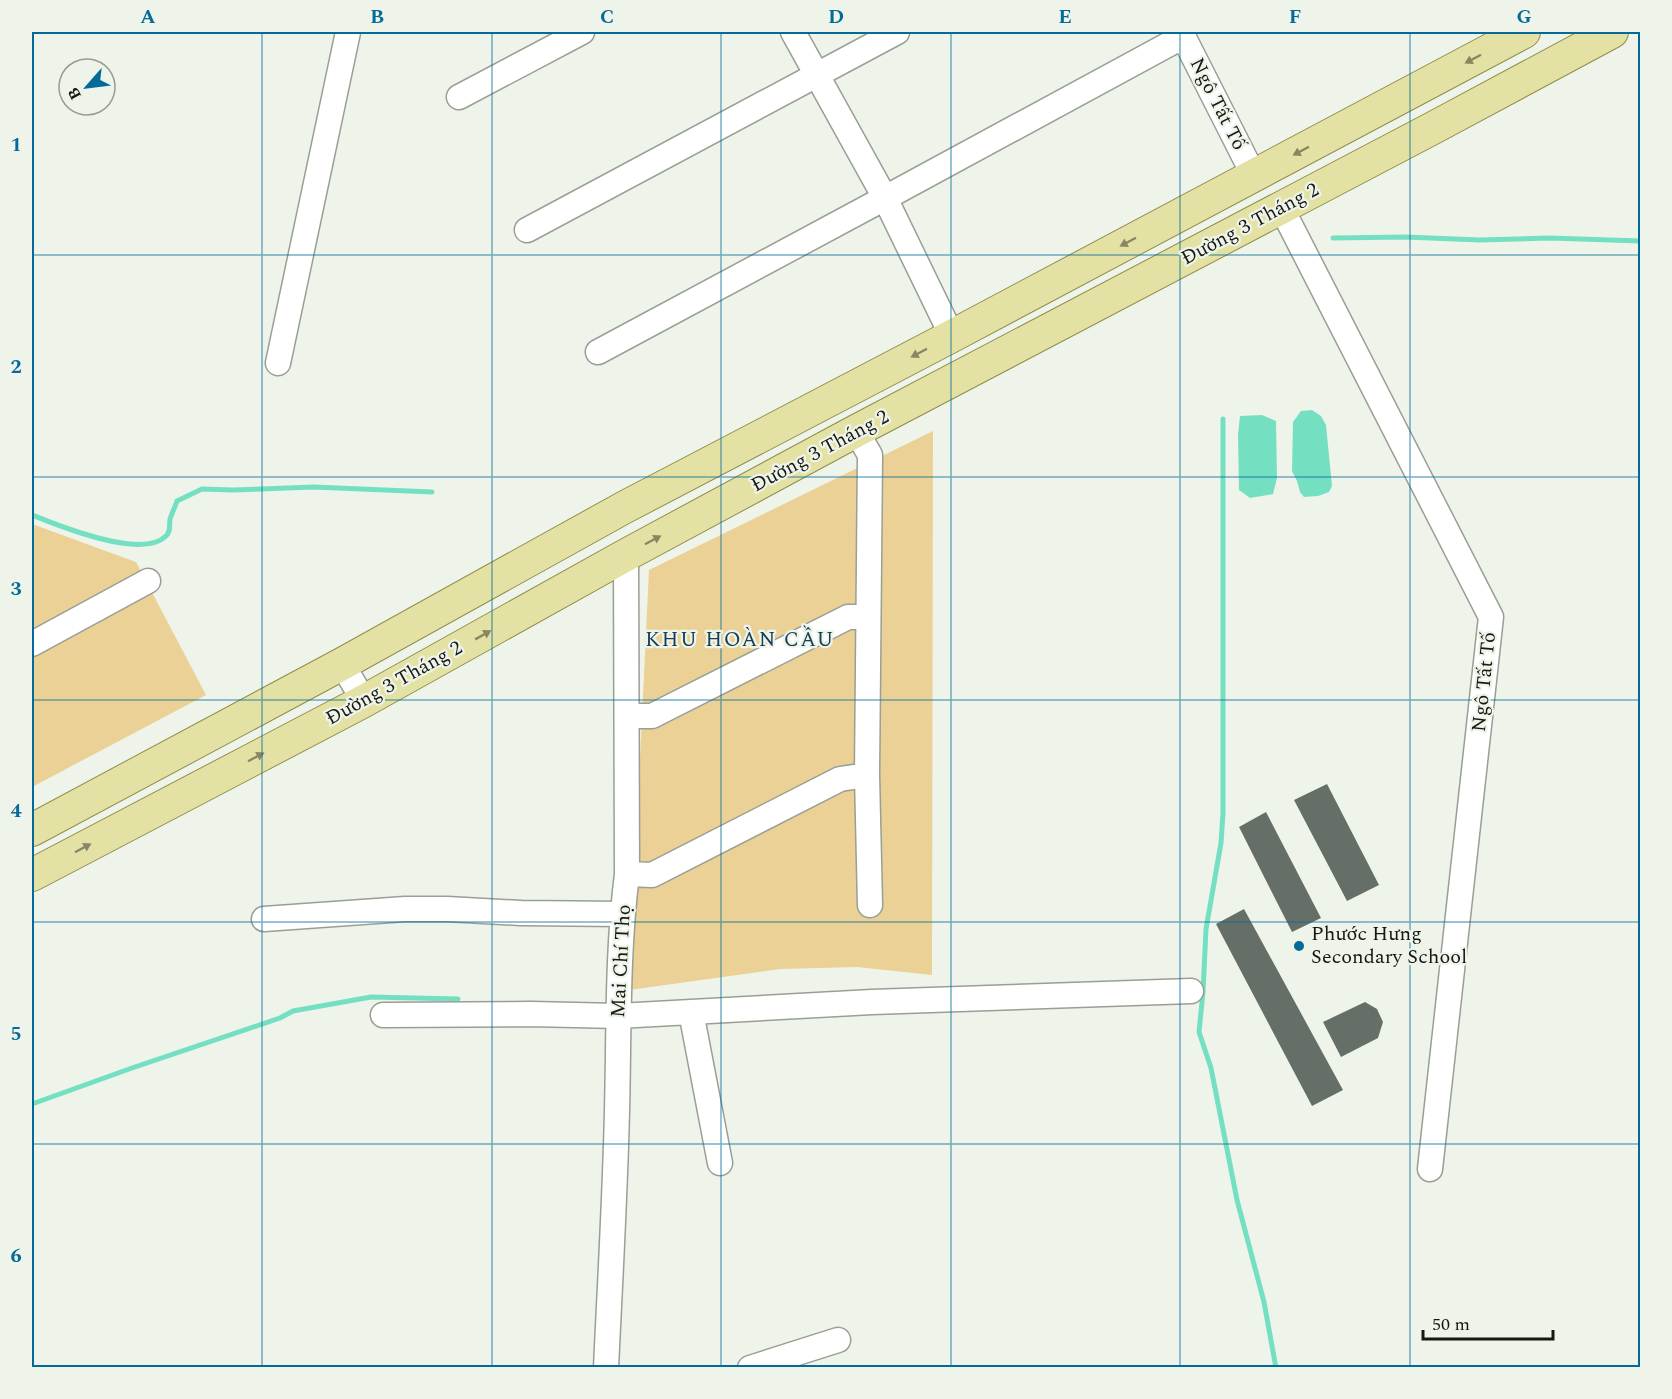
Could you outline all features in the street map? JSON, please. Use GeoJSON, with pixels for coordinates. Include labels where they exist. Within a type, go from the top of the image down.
{"type":"FeatureCollection","features":[{"type":"Feature","properties":{"kind":"main road","name":"Đường 3 Tháng 2"},"geometry":{"type":"LineString","coordinates":[[32,830],[342,664],[625,507],[1524,32]]}},
{"type":"Feature","properties":{"kind":"main road","name":"Đường 3 Tháng 2"},"geometry":{"type":"LineString","coordinates":[[32,875],[364,700],[856,431],[1612,32]]}},
{"type":"Feature","properties":{"kind":"street"},"geometry":{"type":"LineString","coordinates":[[278,363],[348,32]]}},
{"type":"Feature","properties":{"kind":"street"},"geometry":{"type":"LineString","coordinates":[[459,97],[582,32]]}},
{"type":"Feature","properties":{"kind":"street"},"geometry":{"type":"LineString","coordinates":[[793,32],[885,198],[952,336]]}},
{"type":"Feature","properties":{"kind":"street"},"geometry":{"type":"LineString","coordinates":[[527,230],[897,32]]}},
{"type":"Feature","properties":{"kind":"street"},"geometry":{"type":"LineString","coordinates":[[598,352],[885,198],[1182,34]]}},
{"type":"Feature","properties":{"kind":"street","name":"Ngô Tất Tố"},"geometry":{"type":"LineString","coordinates":[[1182,34],[1254,176]]}},
{"type":"Feature","properties":{"kind":"street","name":"Ngô Tất Tố"},"geometry":{"type":"LineString","coordinates":[[1281,207],[1491,617],[1431,1169]]}},
{"type":"Feature","properties":{"kind":"street"},"geometry":{"type":"LineString","coordinates":[[856,431],[870,456],[867,775],[870,905]]}},
{"type":"Feature","properties":{"kind":"street","name":"Mai Chí Thọ"},"geometry":{"type":"LineString","coordinates":[[606,1368],[616,1153],[622,914],[627,874],[626,555]]}},
{"type":"Feature","properties":{"kind":"street"},"geometry":{"type":"LineString","coordinates":[[32,644],[148,581]]}},
{"type":"Feature","properties":{"kind":"street"},"geometry":{"type":"LineString","coordinates":[[627,716],[652,716],[848,617],[868,617]]}},
{"type":"Feature","properties":{"kind":"street"},"geometry":{"type":"LineString","coordinates":[[342,664],[364,700]]}},
{"type":"Feature","properties":{"kind":"street"},"geometry":{"type":"LineString","coordinates":[[627,874],[652,874],[840,778],[867,775]]}},
{"type":"Feature","properties":{"kind":"street"},"geometry":{"type":"LineString","coordinates":[[264,919],[405,909],[622,914]]}},
{"type":"Feature","properties":{"kind":"street"},"geometry":{"type":"LineString","coordinates":[[383,1015],[618,1016],[872,1002],[1191,991]]}},
{"type":"Feature","properties":{"kind":"street"},"geometry":{"type":"LineString","coordinates":[[691,1012],[720,1163]]}},
{"type":"Feature","properties":{"kind":"street"},"geometry":{"type":"LineString","coordinates":[[750,1368],[838,1340]]}},
{"type":"Feature","properties":{"kind":"shaded area"},"geometry":{"type":"Polygon","coordinates":[[[1312,410],[1321,416],[1326,425],[1332,486],[1329,492],[1304,497],[1292,471],[1293,422],[1301,411],[1312,410]]]}},
{"type":"Feature","properties":{"kind":"shaded area"},"geometry":{"type":"Polygon","coordinates":[[[1262,415],[1276,421],[1277,478],[1273,494],[1250,498],[1239,490],[1240,416],[1262,415]]]}},
{"type":"Feature","properties":{"kind":"shaded area"},"geometry":{"type":"Polygon","coordinates":[[[933,431],[932,975],[857,967],[780,969],[629,990],[649,570],[933,431]]]}},
{"type":"Feature","properties":{"kind":"shaded area"},"geometry":{"type":"Polygon","coordinates":[[[32,524],[136,562],[206,695],[32,787],[32,524]]]}},
{"type":"Feature","properties":{"kind":"building"},"geometry":{"type":"Polygon","coordinates":[[[1327,784],[1379,885],[1347,901],[1294,800],[1327,784]]]}},
{"type":"Feature","properties":{"kind":"building"},"geometry":{"type":"Polygon","coordinates":[[[1266,812],[1321,918],[1292,932],[1239,827],[1266,812]]]}},
{"type":"Feature","properties":{"kind":"building"},"geometry":{"type":"Polygon","coordinates":[[[1244,909],[1343,1090],[1312,1106],[1216,924],[1244,909]]]}},
{"type":"Feature","properties":{"kind":"building"},"geometry":{"type":"Polygon","coordinates":[[[1365,1002],[1377,1009],[1383,1022],[1378,1038],[1341,1057],[1323,1022],[1365,1002]]]}},
{"type":"Feature","properties":{"kind":"waterway"},"geometry":{"type":"LineString","coordinates":[[1333,238],[1405,237],[1480,240],[1550,238],[1640,241]]}},
{"type":"Feature","properties":{"kind":"waterway"},"geometry":{"type":"LineString","coordinates":[[1223,419],[1223,813],[1221,843],[1206,929],[1199,1032],[1211,1068],[1237,1200],[1264,1302],[1276,1368]]}},
{"type":"Feature","properties":{"kind":"waterway"},"geometry":{"type":"LineString","coordinates":[[32,515],[100,539],[139,544],[154,542],[166,536],[177,501],[202,489],[314,487],[432,492]]}},
{"type":"Feature","properties":{"kind":"waterway"},"geometry":{"type":"LineString","coordinates":[[32,1104],[280,1018],[293,1011],[371,997],[458,999]]}},
{"type":"Feature","properties":{"kind":"place","name":"Phước Hưng Secondary School"},"geometry":{"type":"Point","coordinates":[1299,946]}},
{"type":"Feature","properties":{"kind":"district","name":"KHU HOÀN CẦU"},"geometry":{"type":"Point","coordinates":[740,640]}}]}
